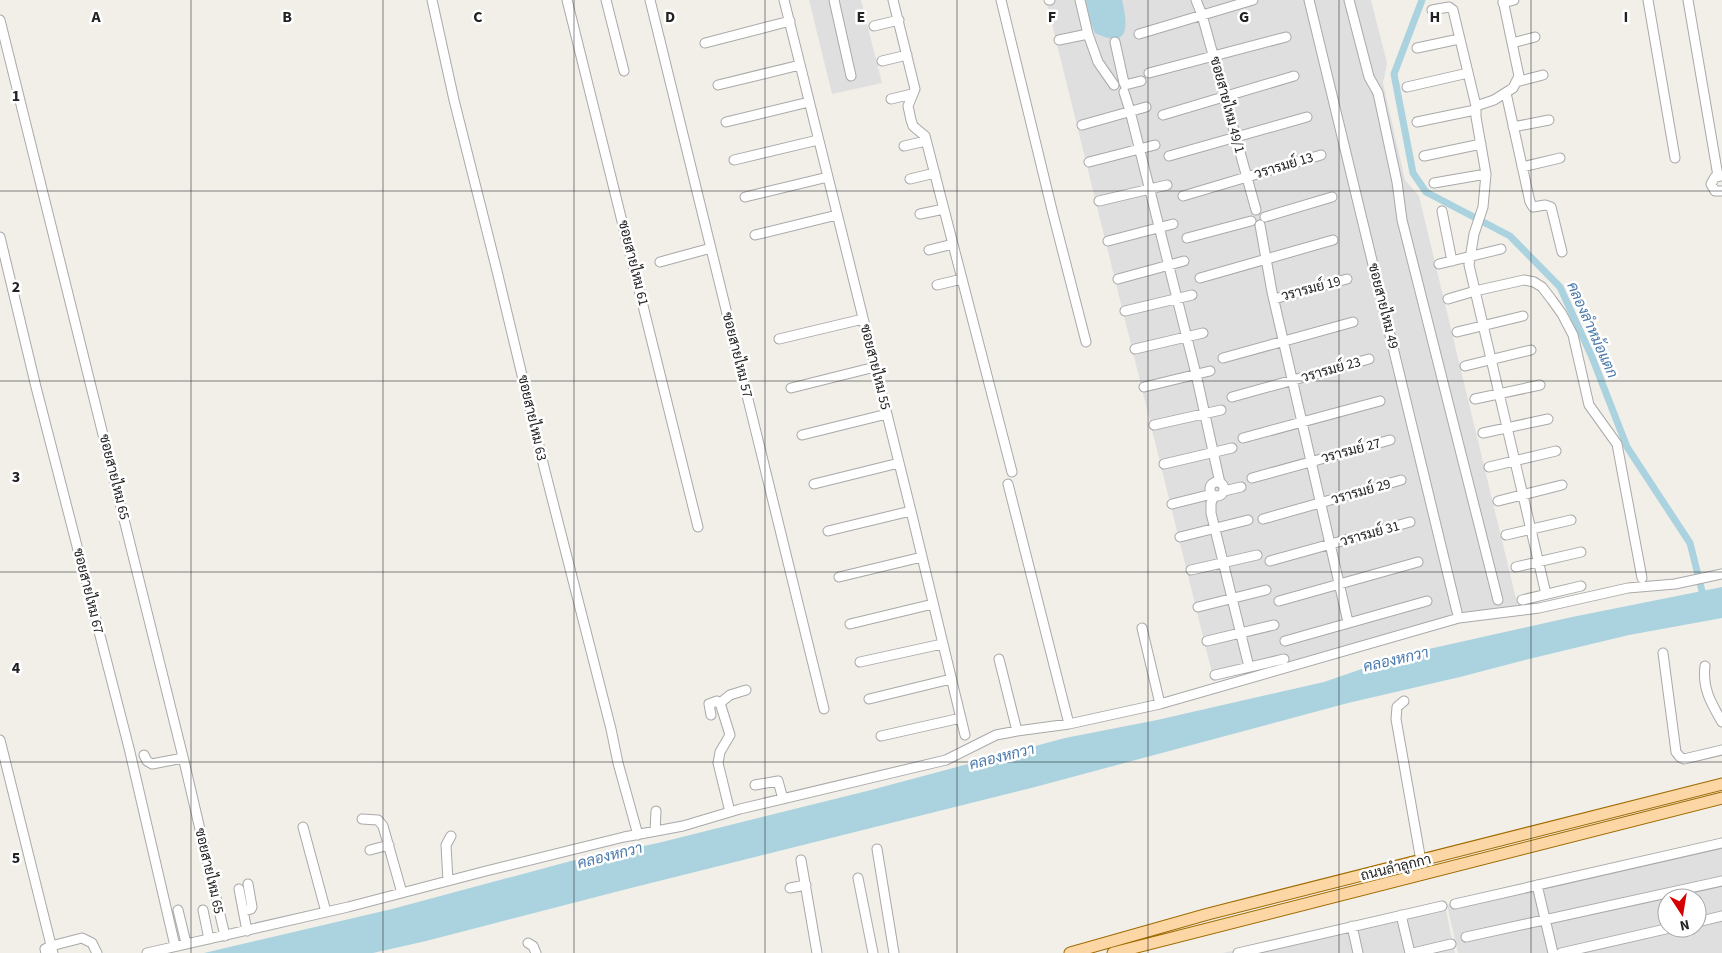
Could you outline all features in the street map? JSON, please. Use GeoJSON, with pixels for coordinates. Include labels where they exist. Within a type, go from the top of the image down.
{"type":"FeatureCollection","features":[{"type":"Feature","properties":{"kind":"main road","name":"ถนนลำลูกกา"},"geometry":{"type":"LineString","coordinates":[[1070,953],[1208,914],[1722,784]]}},
{"type":"Feature","properties":{"kind":"main road","name":"ถนนลำลูกกา"},"geometry":{"type":"LineString","coordinates":[[1113,953],[1722,798]]}},
{"type":"Feature","properties":{"kind":"main road"},"geometry":{"type":"LineString","coordinates":[[1331,884],[1334,898]]}},
{"type":"Feature","properties":{"kind":"street","name":"ซอยสายไหม 63"},"geometry":{"type":"LineString","coordinates":[[432,0],[454,100],[500,281],[545,471],[609,720],[618,763],[638,835]]}},
{"type":"Feature","properties":{"kind":"street","name":"ซอยสายไหม 61"},"geometry":{"type":"LineString","coordinates":[[567,0],[698,526]]}},
{"type":"Feature","properties":{"kind":"street"},"geometry":{"type":"LineString","coordinates":[[606,0],[624,71]]}},
{"type":"Feature","properties":{"kind":"street","name":"ซอยสายไหม 57"},"geometry":{"type":"LineString","coordinates":[[650,0],[824,709]]}},
{"type":"Feature","properties":{"kind":"street","name":"ซอยสายไหม 55"},"geometry":{"type":"LineString","coordinates":[[784,0],[965,735]]}},
{"type":"Feature","properties":{"kind":"street"},"geometry":{"type":"LineString","coordinates":[[834,0],[851,76]]}},
{"type":"Feature","properties":{"kind":"street"},"geometry":{"type":"LineString","coordinates":[[894,0],[915,89],[908,106],[911,120],[913,126],[925,136],[1012,472]]}},
{"type":"Feature","properties":{"kind":"street"},"geometry":{"type":"LineString","coordinates":[[1000,0],[1086,342]]}},
{"type":"Feature","properties":{"kind":"street"},"geometry":{"type":"LineString","coordinates":[[1080,0],[1088,34],[1098,62],[1122,86]]}},
{"type":"Feature","properties":{"kind":"street","name":"ซอยสายไหม 49/1"},"geometry":{"type":"LineString","coordinates":[[1196,0],[1214,56],[1256,210]]}},
{"type":"Feature","properties":{"kind":"street"},"geometry":{"type":"LineString","coordinates":[[1138,34],[1253,0]]}},
{"type":"Feature","properties":{"kind":"street","name":"ซอยสายไหม 49"},"geometry":{"type":"LineString","coordinates":[[1308,0],[1439,531],[1457,612]]}},
{"type":"Feature","properties":{"kind":"street"},"geometry":{"type":"LineString","coordinates":[[1350,0],[1368,77],[1378,93],[1397,182],[1402,220],[1498,600]]}},
{"type":"Feature","properties":{"kind":"street"},"geometry":{"type":"LineString","coordinates":[[1417,122],[1476,108],[1514,88],[1519,76],[1503,2],[1514,0]]}},
{"type":"Feature","properties":{"kind":"street"},"geometry":{"type":"LineString","coordinates":[[1648,0],[1675,158]]}},
{"type":"Feature","properties":{"kind":"street"},"geometry":{"type":"LineString","coordinates":[[1688,0],[1720,176],[1713,179],[1711,184],[1715,191],[1722,194]]}},
{"type":"Feature","properties":{"kind":"street"},"geometry":{"type":"LineString","coordinates":[[1432,10],[1449,7],[1453,10],[1476,108],[1486,174],[1483,207],[1474,234],[1469,265],[1546,594]]}},
{"type":"Feature","properties":{"kind":"street","name":"ซอยสายไหม 65"},"geometry":{"type":"LineString","coordinates":[[0,20],[183,758],[224,936]]}},
{"type":"Feature","properties":{"kind":"street"},"geometry":{"type":"LineString","coordinates":[[874,26],[898,20]]}},
{"type":"Feature","properties":{"kind":"street"},"geometry":{"type":"LineString","coordinates":[[705,43],[790,21]]}},
{"type":"Feature","properties":{"kind":"street"},"geometry":{"type":"LineString","coordinates":[[1059,40],[1088,34]]}},
{"type":"Feature","properties":{"kind":"street"},"geometry":{"type":"LineString","coordinates":[[1149,73],[1286,37]]}},
{"type":"Feature","properties":{"kind":"street"},"geometry":{"type":"LineString","coordinates":[[1512,43],[1535,37]]}},
{"type":"Feature","properties":{"kind":"street"},"geometry":{"type":"LineString","coordinates":[[1417,48],[1459,39]]}},
{"type":"Feature","properties":{"kind":"street"},"geometry":{"type":"LineString","coordinates":[[1116,42],[1122,86],[1140,149],[1187,337],[1222,487],[1219,496],[1213,495],[1172,504]]}},
{"type":"Feature","properties":{"kind":"street"},"geometry":{"type":"LineString","coordinates":[[882,61],[907,55]]}},
{"type":"Feature","properties":{"kind":"street"},"geometry":{"type":"LineString","coordinates":[[718,85],[800,65]]}},
{"type":"Feature","properties":{"kind":"street"},"geometry":{"type":"LineString","coordinates":[[1407,87],[1468,73]]}},
{"type":"Feature","properties":{"kind":"street"},"geometry":{"type":"LineString","coordinates":[[1516,82],[1544,75]]}},
{"type":"Feature","properties":{"kind":"street"},"geometry":{"type":"LineString","coordinates":[[1163,115],[1294,76]]}},
{"type":"Feature","properties":{"kind":"street"},"geometry":{"type":"LineString","coordinates":[[1122,86],[1141,81]]}},
{"type":"Feature","properties":{"kind":"street"},"geometry":{"type":"LineString","coordinates":[[1506,93],[1528,196],[1533,207],[1551,206],[1562,252]]}},
{"type":"Feature","properties":{"kind":"street"},"geometry":{"type":"LineString","coordinates":[[891,99],[912,94]]}},
{"type":"Feature","properties":{"kind":"street"},"geometry":{"type":"LineString","coordinates":[[726,122],[809,102]]}},
{"type":"Feature","properties":{"kind":"street"},"geometry":{"type":"LineString","coordinates":[[1082,124],[1146,107]]}},
{"type":"Feature","properties":{"kind":"street"},"geometry":{"type":"LineString","coordinates":[[1169,156],[1307,117]]}},
{"type":"Feature","properties":{"kind":"street"},"geometry":{"type":"LineString","coordinates":[[1513,127],[1549,120]]}},
{"type":"Feature","properties":{"kind":"street"},"geometry":{"type":"LineString","coordinates":[[734,160],[818,140]]}},
{"type":"Feature","properties":{"kind":"street"},"geometry":{"type":"LineString","coordinates":[[904,146],[926,142]]}},
{"type":"Feature","properties":{"kind":"street"},"geometry":{"type":"LineString","coordinates":[[1424,156],[1481,144]]}},
{"type":"Feature","properties":{"kind":"street"},"geometry":{"type":"LineString","coordinates":[[1089,162],[1156,145]]}},
{"type":"Feature","properties":{"kind":"street","name":"วรารมย์ 13"},"geometry":{"type":"LineString","coordinates":[[1182,196],[1321,155]]}},
{"type":"Feature","properties":{"kind":"street"},"geometry":{"type":"LineString","coordinates":[[1522,167],[1560,158]]}},
{"type":"Feature","properties":{"kind":"street"},"geometry":{"type":"LineString","coordinates":[[910,179],[934,173]]}},
{"type":"Feature","properties":{"kind":"street"},"geometry":{"type":"LineString","coordinates":[[1434,183],[1486,174]]}},
{"type":"Feature","properties":{"kind":"street"},"geometry":{"type":"LineString","coordinates":[[745,197],[828,177]]}},
{"type":"Feature","properties":{"kind":"street"},"geometry":{"type":"LineString","coordinates":[[1099,201],[1167,185]]}},
{"type":"Feature","properties":{"kind":"street"},"geometry":{"type":"LineString","coordinates":[[1187,238],[1251,221],[1254,224],[1332,197]]}},
{"type":"Feature","properties":{"kind":"street"},"geometry":{"type":"LineString","coordinates":[[920,214],[944,209]]}},
{"type":"Feature","properties":{"kind":"street"},"geometry":{"type":"LineString","coordinates":[[1251,221],[1251,213],[1256,210],[1263,212],[1265,259],[1348,622]]}},
{"type":"Feature","properties":{"kind":"street"},"geometry":{"type":"LineString","coordinates":[[1442,211],[1452,261]]}},
{"type":"Feature","properties":{"kind":"street"},"geometry":{"type":"LineString","coordinates":[[755,235],[837,215]]}},
{"type":"Feature","properties":{"kind":"street"},"geometry":{"type":"LineString","coordinates":[[1108,241],[1173,224]]}},
{"type":"Feature","properties":{"kind":"street","name":"ซอยสายไหม 67"},"geometry":{"type":"LineString","coordinates":[[0,237],[36,386],[129,748],[175,946]]}},
{"type":"Feature","properties":{"kind":"street"},"geometry":{"type":"LineString","coordinates":[[1200,278],[1333,240]]}},
{"type":"Feature","properties":{"kind":"street"},"geometry":{"type":"LineString","coordinates":[[929,250],[953,244]]}},
{"type":"Feature","properties":{"kind":"street"},"geometry":{"type":"LineString","coordinates":[[660,262],[711,248]]}},
{"type":"Feature","properties":{"kind":"street"},"geometry":{"type":"LineString","coordinates":[[1439,264],[1501,249]]}},
{"type":"Feature","properties":{"kind":"street"},"geometry":{"type":"LineString","coordinates":[[1118,279],[1184,261]]}},
{"type":"Feature","properties":{"kind":"street"},"geometry":{"type":"LineString","coordinates":[[937,285],[962,279]]}},
{"type":"Feature","properties":{"kind":"street","name":"วรารมย์ 19"},"geometry":{"type":"LineString","coordinates":[[1274,299],[1348,279]]}},
{"type":"Feature","properties":{"kind":"street"},"geometry":{"type":"LineString","coordinates":[[1448,300],[1475,291],[1524,280],[1534,282],[1542,287],[1562,314],[1575,343],[1589,405],[1617,444],[1642,578]]}},
{"type":"Feature","properties":{"kind":"street"},"geometry":{"type":"LineString","coordinates":[[1125,311],[1192,295]]}},
{"type":"Feature","properties":{"kind":"street"},"geometry":{"type":"LineString","coordinates":[[1457,332],[1523,316]]}},
{"type":"Feature","properties":{"kind":"street"},"geometry":{"type":"LineString","coordinates":[[779,339],[863,318]]}},
{"type":"Feature","properties":{"kind":"street"},"geometry":{"type":"LineString","coordinates":[[1223,358],[1353,322]]}},
{"type":"Feature","properties":{"kind":"street"},"geometry":{"type":"LineString","coordinates":[[1135,349],[1203,333]]}},
{"type":"Feature","properties":{"kind":"street"},"geometry":{"type":"LineString","coordinates":[[1465,366],[1531,350]]}},
{"type":"Feature","properties":{"kind":"street","name":"วรารมย์ 23"},"geometry":{"type":"LineString","coordinates":[[1232,398],[1370,359]]}},
{"type":"Feature","properties":{"kind":"street"},"geometry":{"type":"LineString","coordinates":[[791,388],[875,367]]}},
{"type":"Feature","properties":{"kind":"street"},"geometry":{"type":"LineString","coordinates":[[1144,387],[1210,371]]}},
{"type":"Feature","properties":{"kind":"street"},"geometry":{"type":"LineString","coordinates":[[1475,400],[1540,386]]}},
{"type":"Feature","properties":{"kind":"street"},"geometry":{"type":"LineString","coordinates":[[1243,438],[1380,401]]}},
{"type":"Feature","properties":{"kind":"street"},"geometry":{"type":"LineString","coordinates":[[1154,425],[1221,410]]}},
{"type":"Feature","properties":{"kind":"street"},"geometry":{"type":"LineString","coordinates":[[802,435],[887,414]]}},
{"type":"Feature","properties":{"kind":"street"},"geometry":{"type":"LineString","coordinates":[[1483,433],[1548,419]]}},
{"type":"Feature","properties":{"kind":"street","name":"วรารมย์ 27"},"geometry":{"type":"LineString","coordinates":[[1252,478],[1390,440]]}},
{"type":"Feature","properties":{"kind":"street"},"geometry":{"type":"LineString","coordinates":[[1164,464],[1232,448]]}},
{"type":"Feature","properties":{"kind":"street"},"geometry":{"type":"LineString","coordinates":[[1489,467],[1556,451]]}},
{"type":"Feature","properties":{"kind":"street"},"geometry":{"type":"LineString","coordinates":[[814,484],[899,463]]}},
{"type":"Feature","properties":{"kind":"street","name":"วรารมย์ 29"},"geometry":{"type":"LineString","coordinates":[[1263,519],[1401,480]]}},
{"type":"Feature","properties":{"kind":"street"},"geometry":{"type":"LineString","coordinates":[[1008,484],[1069,724]]}},
{"type":"Feature","properties":{"kind":"street"},"geometry":{"type":"LineString","coordinates":[[1498,501],[1562,485]]}},
{"type":"Feature","properties":{"kind":"street"},"geometry":{"type":"LineString","coordinates":[[1222,487],[1241,487]]}},
{"type":"Feature","properties":{"kind":"street"},"geometry":{"type":"LineString","coordinates":[[1213,495],[1210,507],[1249,667]]}},
{"type":"Feature","properties":{"kind":"street"},"geometry":{"type":"LineString","coordinates":[[828,531],[911,511]]}},
{"type":"Feature","properties":{"kind":"street"},"geometry":{"type":"LineString","coordinates":[[1180,537],[1248,520]]}},
{"type":"Feature","properties":{"kind":"street"},"geometry":{"type":"LineString","coordinates":[[1506,535],[1571,520]]}},
{"type":"Feature","properties":{"kind":"street","name":"วรารมย์ 31"},"geometry":{"type":"LineString","coordinates":[[1270,561],[1410,522]]}},
{"type":"Feature","properties":{"kind":"street"},"geometry":{"type":"LineString","coordinates":[[1516,567],[1581,552]]}},
{"type":"Feature","properties":{"kind":"street"},"geometry":{"type":"LineString","coordinates":[[1191,570],[1257,555]]}},
{"type":"Feature","properties":{"kind":"street"},"geometry":{"type":"LineString","coordinates":[[839,577],[922,557]]}},
{"type":"Feature","properties":{"kind":"street"},"geometry":{"type":"LineString","coordinates":[[1279,601],[1418,562]]}},
{"type":"Feature","properties":{"kind":"street"},"geometry":{"type":"LineString","coordinates":[[147,953],[247,931],[638,835],[683,826],[730,812],[946,760],[996,735],[1069,724],[1160,704],[1459,618],[1546,606],[1628,588],[1675,584],[1722,574]]}},
{"type":"Feature","properties":{"kind":"street"},"geometry":{"type":"LineString","coordinates":[[1522,600],[1581,586]]}},
{"type":"Feature","properties":{"kind":"street"},"geometry":{"type":"LineString","coordinates":[[1198,607],[1266,590]]}},
{"type":"Feature","properties":{"kind":"street"},"geometry":{"type":"LineString","coordinates":[[1285,641],[1427,601]]}},
{"type":"Feature","properties":{"kind":"street"},"geometry":{"type":"LineString","coordinates":[[850,624],[933,604]]}},
{"type":"Feature","properties":{"kind":"street"},"geometry":{"type":"LineString","coordinates":[[1208,641],[1274,625]]}},
{"type":"Feature","properties":{"kind":"street"},"geometry":{"type":"LineString","coordinates":[[1142,628],[1160,704]]}},
{"type":"Feature","properties":{"kind":"street"},"geometry":{"type":"LineString","coordinates":[[860,662],[942,644]]}},
{"type":"Feature","properties":{"kind":"street"},"geometry":{"type":"LineString","coordinates":[[1663,653],[1676,752],[1684,759],[1722,750]]}},
{"type":"Feature","properties":{"kind":"street"},"geometry":{"type":"LineString","coordinates":[[999,659],[1017,731]]}},
{"type":"Feature","properties":{"kind":"street"},"geometry":{"type":"LineString","coordinates":[[1215,675],[1284,659]]}},
{"type":"Feature","properties":{"kind":"street"},"geometry":{"type":"LineString","coordinates":[[1705,666],[1704,686],[1710,702],[1722,722]]}},
{"type":"Feature","properties":{"kind":"street"},"geometry":{"type":"LineString","coordinates":[[868,699],[951,679]]}},
{"type":"Feature","properties":{"kind":"street"},"geometry":{"type":"LineString","coordinates":[[720,703],[730,694],[746,690]]}},
{"type":"Feature","properties":{"kind":"street"},"geometry":{"type":"LineString","coordinates":[[711,715],[709,704],[717,701],[720,703]]}},
{"type":"Feature","properties":{"kind":"street"},"geometry":{"type":"LineString","coordinates":[[1404,702],[1397,707],[1396,719],[1421,861]]}},
{"type":"Feature","properties":{"kind":"street"},"geometry":{"type":"LineString","coordinates":[[720,703],[730,735],[720,752],[718,763],[730,812]]}},
{"type":"Feature","properties":{"kind":"street"},"geometry":{"type":"LineString","coordinates":[[881,736],[961,718]]}},
{"type":"Feature","properties":{"kind":"street"},"geometry":{"type":"LineString","coordinates":[[0,740],[50,951],[82,938],[92,943],[97,953]]}},
{"type":"Feature","properties":{"kind":"street"},"geometry":{"type":"LineString","coordinates":[[144,755],[147,761],[152,764],[183,758]]}},
{"type":"Feature","properties":{"kind":"street"},"geometry":{"type":"LineString","coordinates":[[755,784],[777,781],[783,799]]}},
{"type":"Feature","properties":{"kind":"street"},"geometry":{"type":"LineString","coordinates":[[655,831],[656,811]]}},
{"type":"Feature","properties":{"kind":"street"},"geometry":{"type":"LineString","coordinates":[[362,819],[373,819],[382,823],[402,893]]}},
{"type":"Feature","properties":{"kind":"street"},"geometry":{"type":"LineString","coordinates":[[303,827],[326,912]]}},
{"type":"Feature","properties":{"kind":"street"},"geometry":{"type":"LineString","coordinates":[[448,881],[446,845],[451,836]]}},
{"type":"Feature","properties":{"kind":"street"},"geometry":{"type":"LineString","coordinates":[[1455,904],[1722,843]]}},
{"type":"Feature","properties":{"kind":"street"},"geometry":{"type":"LineString","coordinates":[[370,850],[389,845]]}},
{"type":"Feature","properties":{"kind":"street"},"geometry":{"type":"LineString","coordinates":[[877,849],[894,953]]}},
{"type":"Feature","properties":{"kind":"street"},"geometry":{"type":"LineString","coordinates":[[801,860],[817,953]]}},
{"type":"Feature","properties":{"kind":"street"},"geometry":{"type":"LineString","coordinates":[[858,878],[873,953]]}},
{"type":"Feature","properties":{"kind":"street"},"geometry":{"type":"LineString","coordinates":[[1466,937],[1722,881]]}},
{"type":"Feature","properties":{"kind":"street"},"geometry":{"type":"LineString","coordinates":[[244,911],[252,907],[248,884]]}},
{"type":"Feature","properties":{"kind":"street"},"geometry":{"type":"LineString","coordinates":[[790,888],[806,885]]}},
{"type":"Feature","properties":{"kind":"street"},"geometry":{"type":"LineString","coordinates":[[1537,885],[1553,953]]}},
{"type":"Feature","properties":{"kind":"street"},"geometry":{"type":"LineString","coordinates":[[239,889],[247,931]]}},
{"type":"Feature","properties":{"kind":"street"},"geometry":{"type":"LineString","coordinates":[[1238,953],[1442,906]]}},
{"type":"Feature","properties":{"kind":"street"},"geometry":{"type":"LineString","coordinates":[[178,910],[186,943]]}},
{"type":"Feature","properties":{"kind":"street"},"geometry":{"type":"LineString","coordinates":[[203,910],[209,939]]}},
{"type":"Feature","properties":{"kind":"street"},"geometry":{"type":"LineString","coordinates":[[1401,915],[1412,953],[1451,944]]}},
{"type":"Feature","properties":{"kind":"street"},"geometry":{"type":"LineString","coordinates":[[1707,920],[1722,916]]}},
{"type":"Feature","properties":{"kind":"street"},"geometry":{"type":"LineString","coordinates":[[1352,926],[1358,953]]}},
{"type":"Feature","properties":{"kind":"street"},"geometry":{"type":"LineString","coordinates":[[1561,953],[1657,931]]}},
{"type":"Feature","properties":{"kind":"street"},"geometry":{"type":"LineString","coordinates":[[528,943],[533,946],[536,953]]}},
{"type":"Feature","properties":{"kind":"shaded area"},"geometry":{"type":"Polygon","coordinates":[[[809,0],[861,0],[882,83],[832,94],[809,0]]]}},
{"type":"Feature","properties":{"kind":"shaded area"},"geometry":{"type":"Polygon","coordinates":[[[1046,0],[1371,0],[1387,63],[1383,83],[1405,180],[1419,196],[1518,607],[1214,681],[1046,0]]]}},
{"type":"Feature","properties":{"kind":"shaded area"},"geometry":{"type":"Polygon","coordinates":[[[1722,839],[1722,953],[1458,953],[1447,905],[1722,839]]]}},
{"type":"Feature","properties":{"kind":"shaded area"},"geometry":{"type":"Polygon","coordinates":[[[1444,901],[1455,953],[1223,953],[1444,901]]]}},
{"type":"Feature","properties":{"kind":"water"},"geometry":{"type":"Polygon","coordinates":[[[1086,0],[1122,0],[1125,26],[1121,37],[1115,39],[1106,38],[1095,33],[1090,21],[1086,0]]]}},
{"type":"Feature","properties":{"kind":"water","name":"คลองหกวา"},"geometry":{"type":"Polygon","coordinates":[[[1722,587],[1722,618],[1629,635],[1348,703],[1035,787],[426,941],[373,953],[204,953],[392,909],[571,861],[658,843],[871,790],[1065,738],[1157,720],[1324,682],[1402,655],[1572,617],[1722,587]]]}},
{"type":"Feature","properties":{"kind":"waterway","name":"คลองลำหม้อแตก"},"geometry":{"type":"LineString","coordinates":[[1422,0],[1394,74],[1413,173],[1426,192],[1510,236],[1560,287],[1592,357],[1627,447],[1690,543],[1704,599]]}}]}
